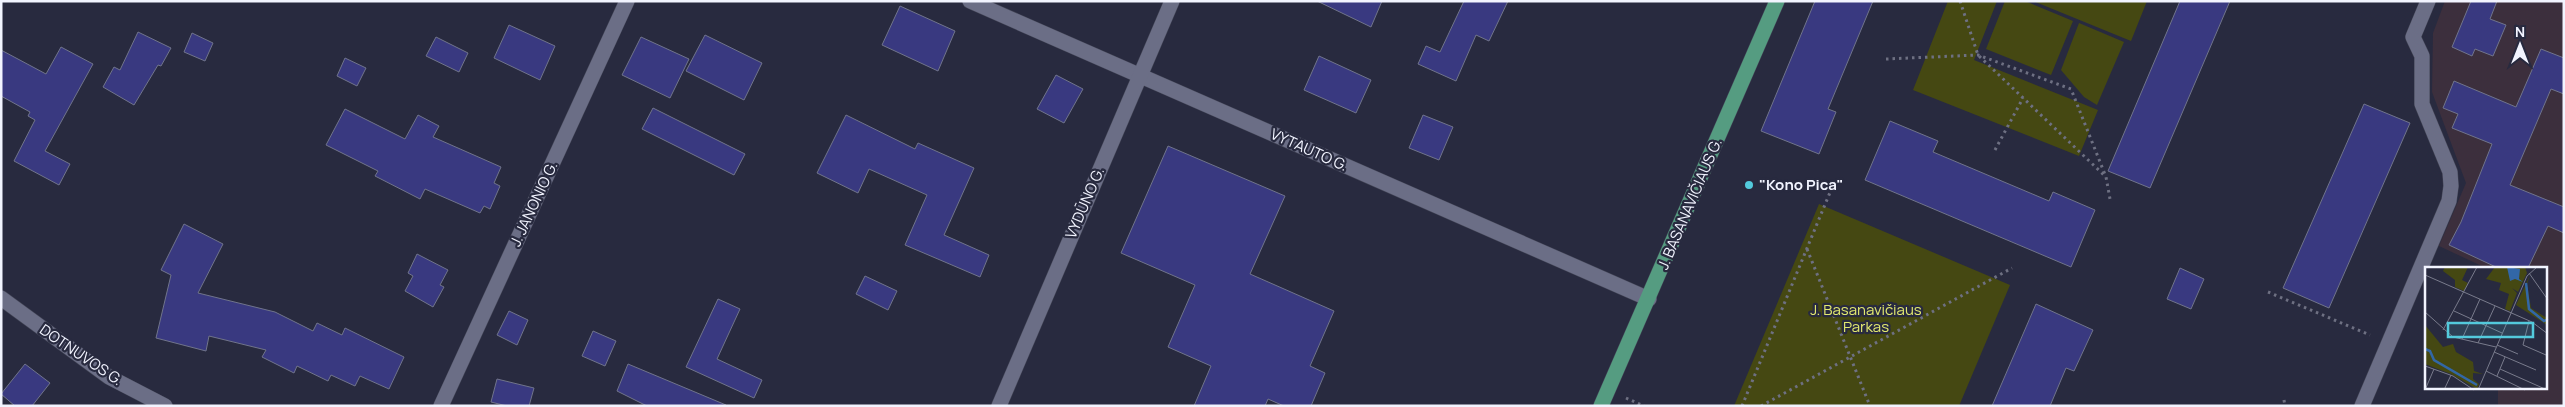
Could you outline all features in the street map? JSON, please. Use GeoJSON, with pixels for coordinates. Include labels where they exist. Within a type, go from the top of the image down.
{"type":"FeatureCollection","features":[{"type":"Feature","properties":{"kind":"main road","name":"J. BASANAVIČIAUS G."},"geometry":{"type":"LineString","coordinates":[[1601,406],[1778,1]]}},
{"type":"Feature","properties":{"kind":"street","name":"J. JANONIO G."},"geometry":{"type":"LineString","coordinates":[[441,406],[627,1]]}},
{"type":"Feature","properties":{"kind":"street","name":"VYTAUTO G."},"geometry":{"type":"LineString","coordinates":[[970,1],[1648,299]]}},
{"type":"Feature","properties":{"kind":"street","name":"VYDŪNO G."},"geometry":{"type":"LineString","coordinates":[[999,406],[1172,1]]}},
{"type":"Feature","properties":{"kind":"street"},"geometry":{"type":"LineString","coordinates":[[2362,406],[2449,201],[2452,186],[2450,172],[2422,104],[2422,56],[2413,38],[2428,1]]}},
{"type":"Feature","properties":{"kind":"street","name":"DOTNUVOS G."},"geometry":{"type":"LineString","coordinates":[[1,298],[109,377],[166,406]]}},
{"type":"Feature","properties":{"kind":"path"},"geometry":{"type":"LineString","coordinates":[[1960,1],[1978,55],[2106,177]]}},
{"type":"Feature","properties":{"kind":"path"},"geometry":{"type":"LineString","coordinates":[[1886,58],[1978,55],[2071,89],[2106,177],[2110,199]]}},
{"type":"Feature","properties":{"kind":"path"},"geometry":{"type":"LineString","coordinates":[[1995,150],[2023,98]]}},
{"type":"Feature","properties":{"kind":"path"},"geometry":{"type":"LineString","coordinates":[[1742,406],[1831,190]]}},
{"type":"Feature","properties":{"kind":"path"},"geometry":{"type":"LineString","coordinates":[[1806,248],[1870,406]]}},
{"type":"Feature","properties":{"kind":"path"},"geometry":{"type":"LineString","coordinates":[[1761,406],[2012,268]]}},
{"type":"Feature","properties":{"kind":"path"},"geometry":{"type":"LineString","coordinates":[[2268,292],[2389,343]]}},
{"type":"Feature","properties":{"kind":"path"},"geometry":{"type":"LineString","coordinates":[[2284,400],[2285,406]]}},
{"type":"Feature","properties":{"kind":"shaded area"},"geometry":{"type":"Polygon","coordinates":[[[2445,1],[2564,1],[2564,406],[2498,406],[2498,390],[2548,390],[2548,267],[2484,267],[2439,246],[2466,183],[2432,92],[2433,33],[2445,1]]]}},
{"type":"Feature","properties":{"kind":"green space"},"geometry":{"type":"Polygon","coordinates":[[[1948,1],[1997,1],[1974,60],[2098,110],[2079,156],[1913,90],[1948,1]]]}},
{"type":"Feature","properties":{"kind":"green space"},"geometry":{"type":"Polygon","coordinates":[[[2005,1],[2025,1],[2073,21],[2051,75],[1986,49],[2005,1]]]}},
{"type":"Feature","properties":{"kind":"green space"},"geometry":{"type":"Polygon","coordinates":[[[2033,1],[2147,1],[2131,41],[2033,1]]]}},
{"type":"Feature","properties":{"kind":"green space"},"geometry":{"type":"Polygon","coordinates":[[[2079,23],[2124,42],[2097,105],[2084,97],[2061,70],[2079,23]]]}},
{"type":"Feature","properties":{"kind":"green space","name":"J. Basanavičiaus Parkas"},"geometry":{"type":"Polygon","coordinates":[[[1819,204],[2010,285],[1959,406],[1734,406],[1819,204]]]}},
{"type":"Feature","properties":{"kind":"building"},"geometry":{"type":"Polygon","coordinates":[[[1317,1],[1382,1],[1371,27],[1317,1]]]}},
{"type":"Feature","properties":{"kind":"building"},"geometry":{"type":"Polygon","coordinates":[[[1464,1],[1508,1],[1489,41],[1476,35],[1456,81],[1418,64],[1426,46],[1440,52],[1464,1]]]}},
{"type":"Feature","properties":{"kind":"building"},"geometry":{"type":"Polygon","coordinates":[[[1815,1],[1873,1],[1828,109],[1836,112],[1819,154],[1761,131],[1815,1]]]}},
{"type":"Feature","properties":{"kind":"building"},"geometry":{"type":"Polygon","coordinates":[[[2180,1],[2230,1],[2150,188],[2108,171],[2180,1]]]}},
{"type":"Feature","properties":{"kind":"building"},"geometry":{"type":"Polygon","coordinates":[[[2471,1],[2497,1],[2490,19],[2506,25],[2493,56],[2475,49],[2472,56],[2452,47],[2471,1]]]}},
{"type":"Feature","properties":{"kind":"building"},"geometry":{"type":"Polygon","coordinates":[[[900,6],[955,31],[938,71],[882,45],[900,6]]]}},
{"type":"Feature","properties":{"kind":"building"},"geometry":{"type":"Polygon","coordinates":[[[509,25],[555,46],[540,80],[494,58],[509,25]]]}},
{"type":"Feature","properties":{"kind":"building"},"geometry":{"type":"Polygon","coordinates":[[[138,32],[171,48],[161,66],[158,65],[134,105],[103,87],[114,67],[120,70],[138,32]]]}},
{"type":"Feature","properties":{"kind":"building"},"geometry":{"type":"Polygon","coordinates":[[[192,33],[213,43],[205,61],[184,52],[192,33]]]}},
{"type":"Feature","properties":{"kind":"building"},"geometry":{"type":"Polygon","coordinates":[[[705,35],[762,63],[744,100],[686,71],[705,35]]]}},
{"type":"Feature","properties":{"kind":"building"},"geometry":{"type":"Polygon","coordinates":[[[436,37],[468,53],[459,72],[426,56],[436,37]]]}},
{"type":"Feature","properties":{"kind":"building"},"geometry":{"type":"Polygon","coordinates":[[[641,37],[689,59],[670,98],[622,75],[641,37]]]}},
{"type":"Feature","properties":{"kind":"building"},"geometry":{"type":"Polygon","coordinates":[[[61,47],[93,64],[45,151],[70,164],[59,185],[14,161],[35,120],[28,116],[30,112],[1,96],[1,50],[46,74],[61,47]]]}},
{"type":"Feature","properties":{"kind":"building"},"geometry":{"type":"Polygon","coordinates":[[[2541,49],[2564,58],[2564,94],[2551,89],[2510,185],[2564,207],[2564,233],[2548,226],[2528,267],[2496,267],[2449,245],[2461,222],[2492,144],[2452,128],[2458,114],[2443,108],[2454,81],[2516,107],[2541,49]]]}},
{"type":"Feature","properties":{"kind":"building"},"geometry":{"type":"Polygon","coordinates":[[[1319,56],[1371,80],[1356,113],[1304,90],[1319,56]]]}},
{"type":"Feature","properties":{"kind":"building"},"geometry":{"type":"Polygon","coordinates":[[[345,58],[366,68],[357,86],[337,76],[345,58]]]}},
{"type":"Feature","properties":{"kind":"building"},"geometry":{"type":"Polygon","coordinates":[[[1056,75],[1083,89],[1064,123],[1037,109],[1056,75]]]}},
{"type":"Feature","properties":{"kind":"building"},"geometry":{"type":"Polygon","coordinates":[[[2364,104],[2410,123],[2329,308],[2283,288],[2364,104]]]}},
{"type":"Feature","properties":{"kind":"building"},"geometry":{"type":"Polygon","coordinates":[[[653,108],[745,154],[734,175],[642,129],[653,108]]]}},
{"type":"Feature","properties":{"kind":"building"},"geometry":{"type":"Polygon","coordinates":[[[345,109],[405,139],[418,115],[439,126],[433,137],[501,167],[494,183],[500,186],[490,209],[484,206],[480,213],[425,189],[420,199],[375,176],[378,171],[326,145],[345,109]]]}},
{"type":"Feature","properties":{"kind":"building"},"geometry":{"type":"Polygon","coordinates":[[[846,115],[915,149],[918,143],[974,168],[944,235],[989,255],[980,277],[905,245],[927,195],[869,169],[858,193],[817,173],[846,115]]]}},
{"type":"Feature","properties":{"kind":"building"},"geometry":{"type":"Polygon","coordinates":[[[1423,115],[1453,127],[1439,160],[1409,148],[1423,115]]]}},
{"type":"Feature","properties":{"kind":"building"},"geometry":{"type":"Polygon","coordinates":[[[1890,121],[1938,141],[1933,152],[2049,201],[2053,192],[2095,210],[2071,267],[1865,180],[1890,121]]]}},
{"type":"Feature","properties":{"kind":"building"},"geometry":{"type":"Polygon","coordinates":[[[1168,146],[1285,196],[1250,274],[1334,311],[1310,366],[1325,373],[1311,406],[1284,406],[1268,399],[1265,406],[1194,406],[1211,366],[1168,347],[1195,285],[1121,253],[1168,146]]]}},
{"type":"Feature","properties":{"kind":"building"},"geometry":{"type":"Polygon","coordinates":[[[184,224],[223,244],[198,293],[275,312],[313,331],[317,323],[342,335],[345,328],[404,357],[389,389],[360,376],[355,386],[331,375],[328,381],[297,366],[294,373],[262,357],[266,350],[209,336],[206,351],[156,338],[171,275],[161,270],[184,224]]]}},
{"type":"Feature","properties":{"kind":"building"},"geometry":{"type":"Polygon","coordinates":[[[417,254],[448,270],[440,285],[444,287],[433,307],[405,291],[413,276],[408,273],[417,254]]]}},
{"type":"Feature","properties":{"kind":"building"},"geometry":{"type":"Polygon","coordinates":[[[2180,268],[2204,279],[2191,309],[2167,299],[2180,268]]]}},
{"type":"Feature","properties":{"kind":"building"},"geometry":{"type":"Polygon","coordinates":[[[865,276],[897,291],[888,310],[856,294],[865,276]]]}},
{"type":"Feature","properties":{"kind":"building"},"geometry":{"type":"Polygon","coordinates":[[[718,299],[740,309],[717,359],[762,380],[754,398],[686,367],[718,299]]]}},
{"type":"Feature","properties":{"kind":"building"},"geometry":{"type":"Polygon","coordinates":[[[2036,304],[2093,330],[2074,371],[2066,368],[2050,406],[1992,406],[2036,304]]]}},
{"type":"Feature","properties":{"kind":"building"},"geometry":{"type":"Polygon","coordinates":[[[509,311],[528,320],[517,345],[497,335],[509,311]]]}},
{"type":"Feature","properties":{"kind":"building"},"geometry":{"type":"Polygon","coordinates":[[[593,331],[616,341],[605,366],[582,356],[593,331]]]}},
{"type":"Feature","properties":{"kind":"building"},"geometry":{"type":"Polygon","coordinates":[[[25,364],[50,383],[32,406],[15,406],[1,394],[25,364]]]}},
{"type":"Feature","properties":{"kind":"building"},"geometry":{"type":"Polygon","coordinates":[[[628,364],[726,406],[647,406],[617,391],[628,364]]]}},
{"type":"Feature","properties":{"kind":"building"},"geometry":{"type":"Polygon","coordinates":[[[497,379],[534,388],[529,406],[507,406],[491,402],[497,379]]]}},
{"type":"Feature","properties":{"kind":"place","name":"\"Kono Pica\""},"geometry":{"type":"Point","coordinates":[1749,185]}}]}
